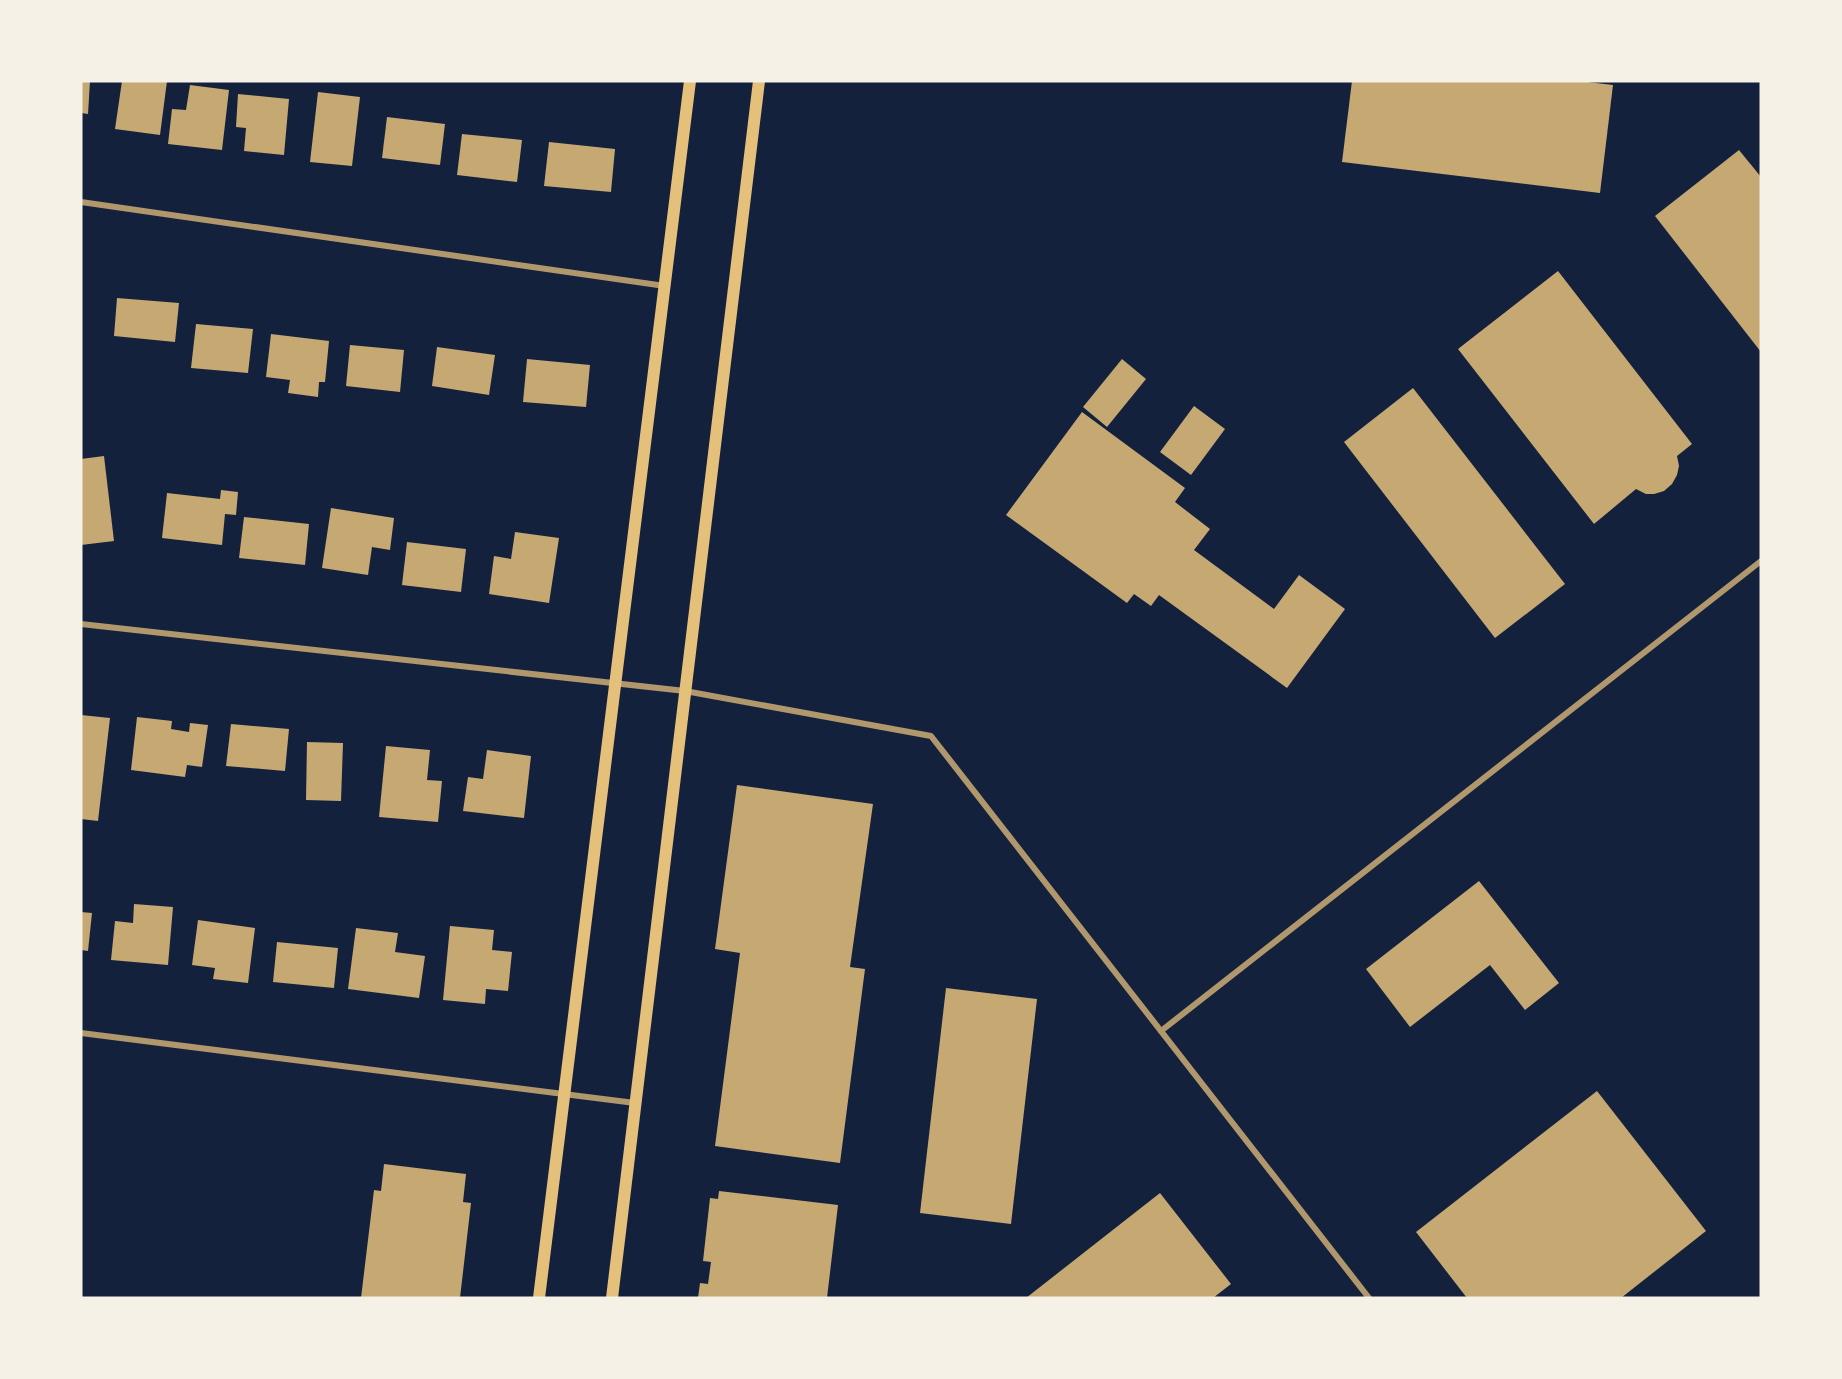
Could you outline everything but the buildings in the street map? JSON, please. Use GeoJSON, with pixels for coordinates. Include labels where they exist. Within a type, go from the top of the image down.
{"type":"FeatureCollection","features":[{"type":"Feature","properties":{"kind":"main road"},"geometry":{"type":"LineString","coordinates":[[539,1298],[690,81]]}},
{"type":"Feature","properties":{"kind":"main road"},"geometry":{"type":"LineString","coordinates":[[612,1298],[759,81]]}},
{"type":"Feature","properties":{"kind":"street"},"geometry":{"type":"LineString","coordinates":[[81,202],[665,286]]}},
{"type":"Feature","properties":{"kind":"street"},"geometry":{"type":"LineString","coordinates":[[1161,1031],[1761,561]]}},
{"type":"Feature","properties":{"kind":"street"},"geometry":{"type":"LineString","coordinates":[[81,624],[685,691],[931,736],[1369,1298]]}},
{"type":"Feature","properties":{"kind":"street"},"geometry":{"type":"LineString","coordinates":[[81,1033],[635,1103]]}}]}
